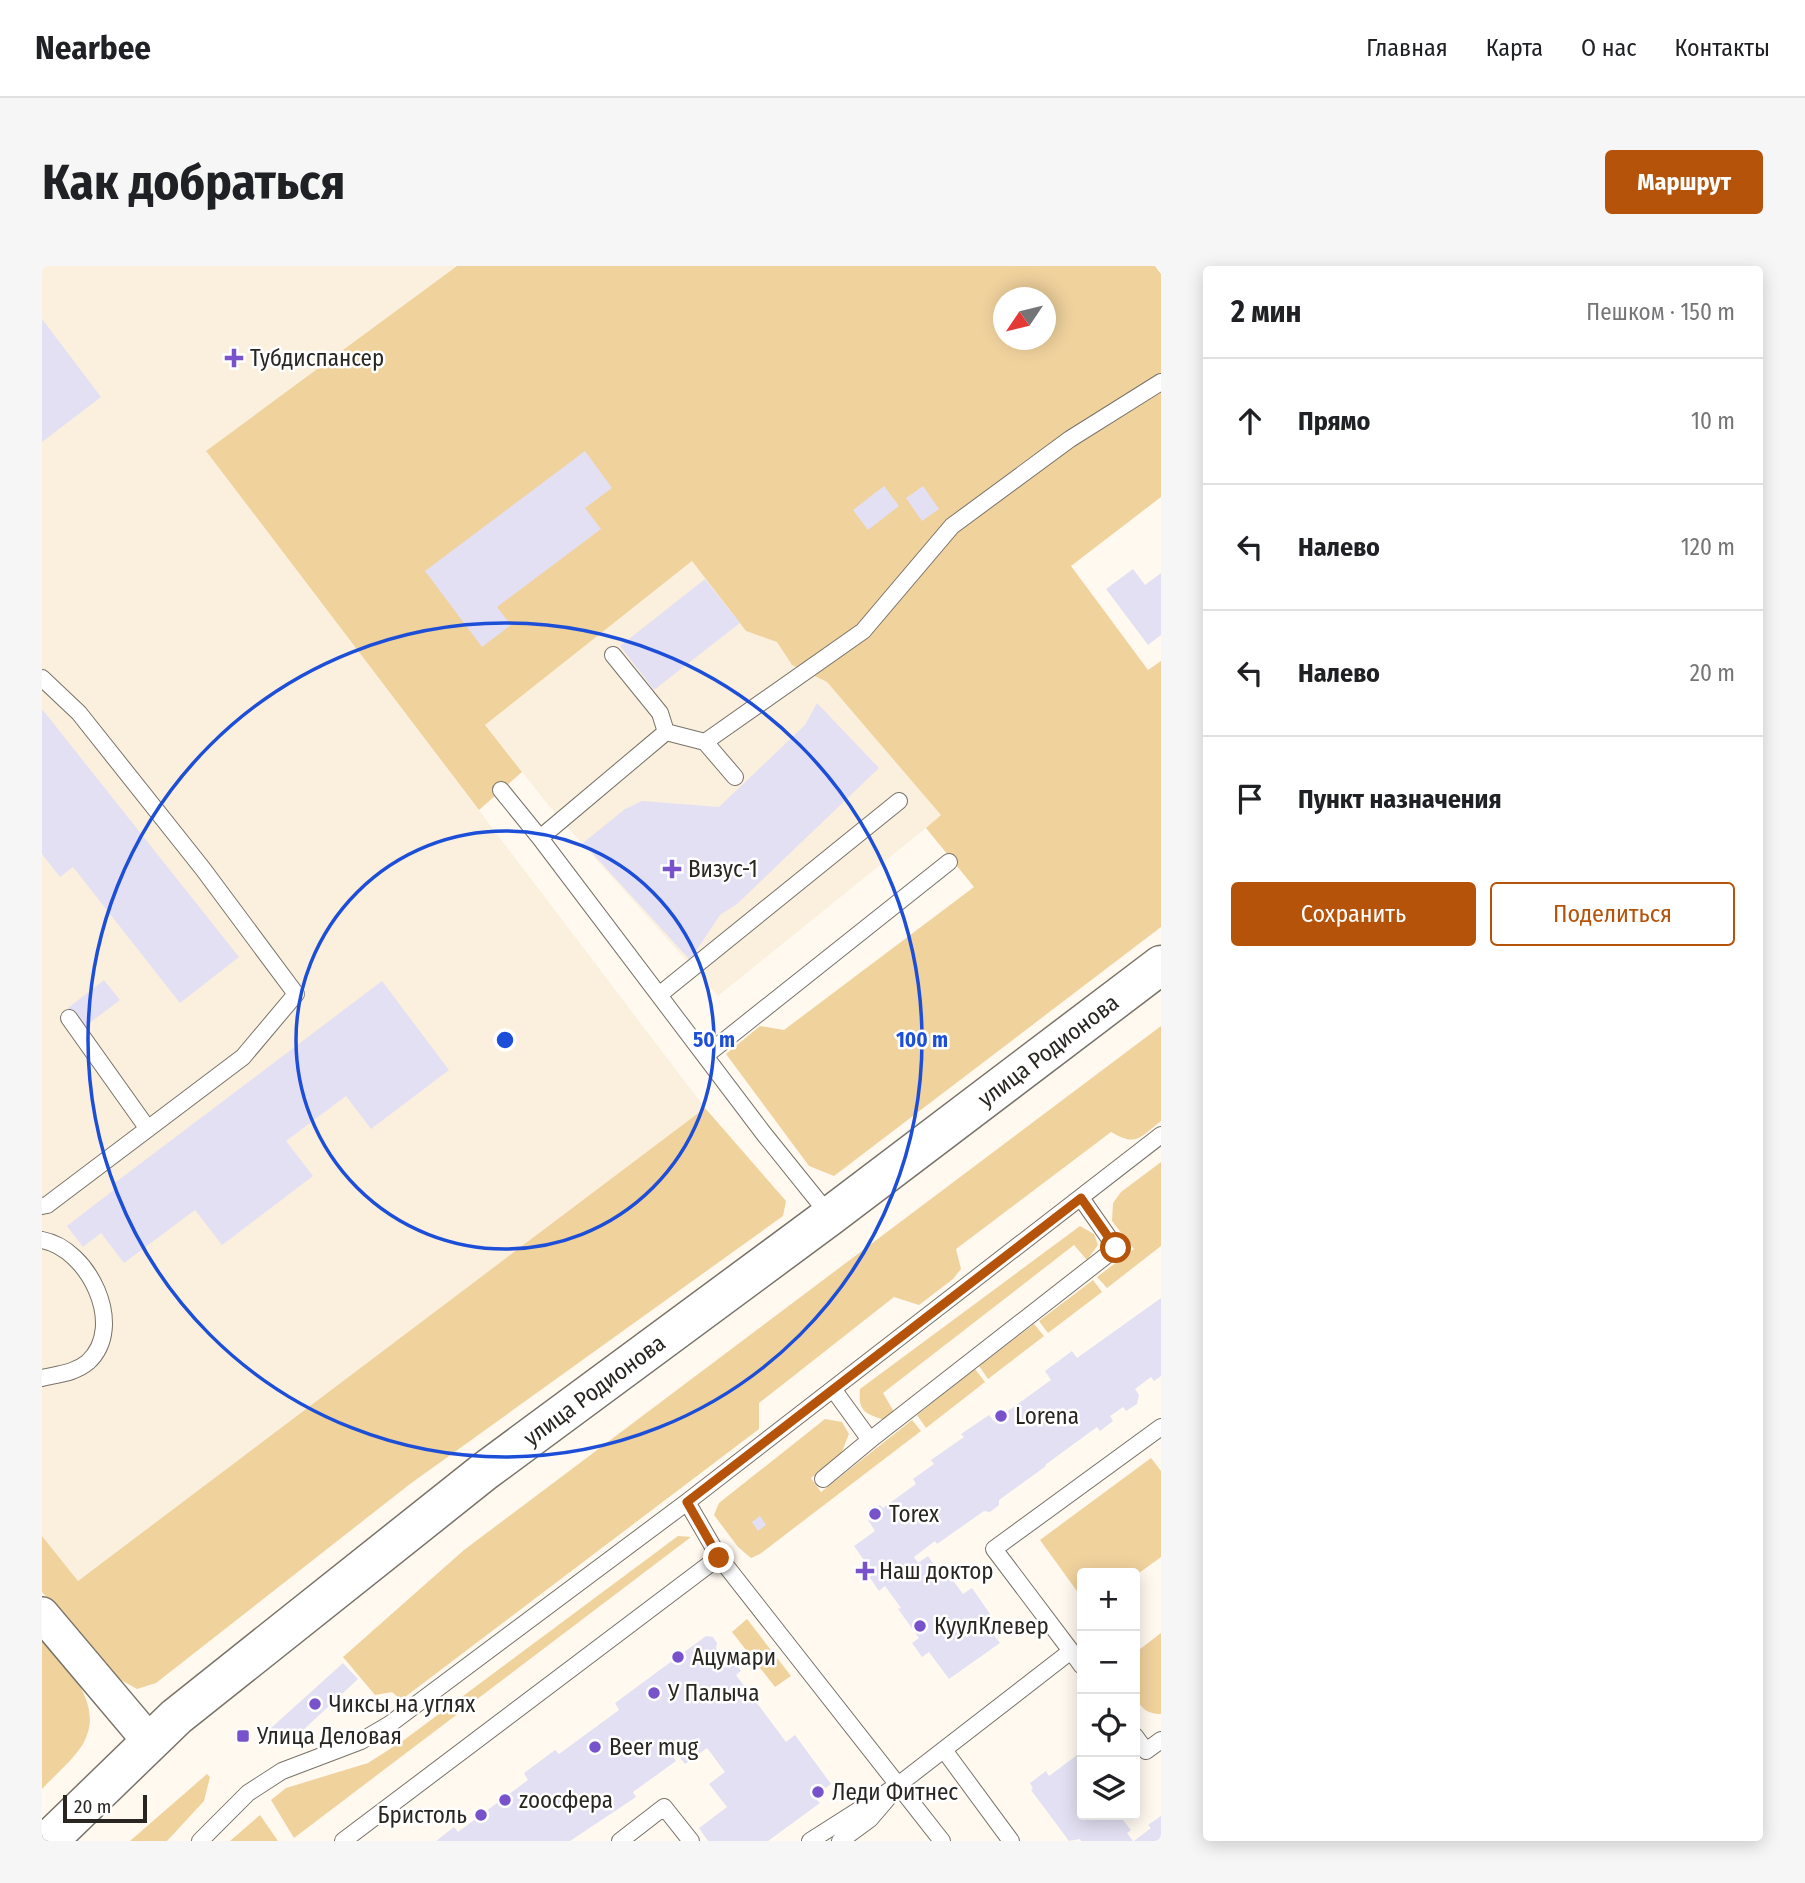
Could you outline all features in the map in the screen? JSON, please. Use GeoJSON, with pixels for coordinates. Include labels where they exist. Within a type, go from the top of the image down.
{"type":"FeatureCollection","features":[{"type":"Feature","properties":{"kind":"main road","name":"улица Родионова"},"geometry":{"type":"LineString","coordinates":[[48,1841],[176,1717],[485,1471],[830,1216],[1161,965]]}},
{"type":"Feature","properties":{"kind":"street"},"geometry":{"type":"LineString","coordinates":[[42,1614],[150,1741]]}},
{"type":"Feature","properties":{"kind":"lane"},"geometry":{"type":"LineString","coordinates":[[705,742],[863,631],[952,526],[1070,439],[1161,382]]}},
{"type":"Feature","properties":{"kind":"lane"},"geometry":{"type":"LineString","coordinates":[[613,655],[660,713],[666,732]]}},
{"type":"Feature","properties":{"kind":"lane"},"geometry":{"type":"LineString","coordinates":[[42,678],[79,713],[296,994],[243,1057],[47,1205],[42,1206]]}},
{"type":"Feature","properties":{"kind":"lane"},"geometry":{"type":"LineString","coordinates":[[666,732],[705,742],[735,777]]}},
{"type":"Feature","properties":{"kind":"lane"},"geometry":{"type":"LineString","coordinates":[[540,838],[666,732]]}},
{"type":"Feature","properties":{"kind":"lane"},"geometry":{"type":"LineString","coordinates":[[501,790],[830,1216]]}},
{"type":"Feature","properties":{"kind":"lane"},"geometry":{"type":"LineString","coordinates":[[659,995],[899,801]]}},
{"type":"Feature","properties":{"kind":"lane"},"geometry":{"type":"LineString","coordinates":[[705,1056],[949,862]]}},
{"type":"Feature","properties":{"kind":"lane"},"geometry":{"type":"LineString","coordinates":[[69,1018],[148,1129]]}},
{"type":"Feature","properties":{"kind":"lane"},"geometry":{"type":"LineString","coordinates":[[200,1841],[248,1793],[282,1771],[361,1741],[390,1724],[687,1502],[1161,1136]]}},
{"type":"Feature","properties":{"kind":"lane"},"geometry":{"type":"LineString","coordinates":[[824,1479],[1116,1248],[1081,1198]]}},
{"type":"Feature","properties":{"kind":"lane"},"geometry":{"type":"LineString","coordinates":[[42,1240],[65,1249],[79,1263],[93,1282],[104,1318],[102,1339],[90,1360],[74,1371],[42,1378]]}},
{"type":"Feature","properties":{"kind":"lane"},"geometry":{"type":"LineString","coordinates":[[833,1389],[870,1440]]}},
{"type":"Feature","properties":{"kind":"lane"},"geometry":{"type":"LineString","coordinates":[[1077,1658],[994,1549],[1161,1427]]}},
{"type":"Feature","properties":{"kind":"lane"},"geometry":{"type":"LineString","coordinates":[[687,1502],[719,1558],[942,1841]]}},
{"type":"Feature","properties":{"kind":"lane"},"geometry":{"type":"LineString","coordinates":[[343,1841],[719,1558]]}},
{"type":"Feature","properties":{"kind":"lane"},"geometry":{"type":"LineString","coordinates":[[810,1841],[898,1785],[1072,1651]]}},
{"type":"Feature","properties":{"kind":"lane"},"geometry":{"type":"LineString","coordinates":[[1140,1743],[1146,1751],[1161,1740]]}},
{"type":"Feature","properties":{"kind":"lane"},"geometry":{"type":"LineString","coordinates":[[944,1750],[1012,1841]]}},
{"type":"Feature","properties":{"kind":"lane"},"geometry":{"type":"LineString","coordinates":[[840,1841],[870,1819],[898,1785]]}},
{"type":"Feature","properties":{"kind":"lane"},"geometry":{"type":"LineString","coordinates":[[620,1841],[664,1807],[691,1841]]}},
{"type":"Feature","properties":{"kind":"shaded area"},"geometry":{"type":"Polygon","coordinates":[[[42,266],[457,266],[206,451],[705,1108],[78,1581],[42,1536],[42,266]]]}},
{"type":"Feature","properties":{"kind":"shaded area"},"geometry":{"type":"Polygon","coordinates":[[[457,266],[1155,266],[1161,274],[1161,497],[1071,566],[1148,670],[1161,661],[1161,927],[834,1176],[809,1166],[726,1054],[760,1026],[784,1030],[974,887],[926,828],[941,815],[827,682],[792,665],[777,642],[746,631],[692,561],[485,725],[522,772],[479,810],[206,451],[457,266]]]}},
{"type":"Feature","properties":{"kind":"shaded area"},"geometry":{"type":"Polygon","coordinates":[[[692,561],[746,631],[777,642],[792,665],[827,682],[942,815],[718,996],[553,811],[485,725],[692,561]]]}},
{"type":"Feature","properties":{"kind":"shaded area"},"geometry":{"type":"Polygon","coordinates":[[[1161,1026],[1161,1121],[1148,1132],[1132,1140],[1111,1132],[956,1249],[961,1269],[953,1279],[919,1305],[894,1297],[759,1403],[759,1429],[401,1700],[392,1692],[375,1695],[343,1657],[464,1550],[1161,1026]]]}},
{"type":"Feature","properties":{"kind":"shaded area"},"geometry":{"type":"Polygon","coordinates":[[[705,1108],[786,1201],[783,1216],[410,1484],[156,1683],[137,1689],[112,1675],[42,1592],[42,1536],[78,1581],[705,1108]]]}},
{"type":"Feature","properties":{"kind":"shaded area"},"geometry":{"type":"Polygon","coordinates":[[[1161,1162],[1161,1246],[1107,1288],[1097,1277],[1134,1249],[1112,1221],[1113,1203],[1121,1192],[1161,1162]]]}},
{"type":"Feature","properties":{"kind":"shaded area"},"geometry":{"type":"Polygon","coordinates":[[[1080,1226],[1094,1234],[1098,1245],[1087,1260],[1074,1245],[883,1393],[894,1412],[884,1420],[861,1407],[860,1389],[1080,1226]]]}},
{"type":"Feature","properties":{"kind":"shaded area"},"geometry":{"type":"Polygon","coordinates":[[[1093,1280],[1102,1292],[1048,1333],[1039,1321],[1093,1280]]]}},
{"type":"Feature","properties":{"kind":"shaded area"},"geometry":{"type":"Polygon","coordinates":[[[1034,1324],[1044,1336],[988,1379],[979,1366],[1034,1324]]]}},
{"type":"Feature","properties":{"kind":"shaded area"},"geometry":{"type":"Polygon","coordinates":[[[975,1369],[985,1382],[926,1428],[917,1415],[975,1369]]]}},
{"type":"Feature","properties":{"kind":"shaded area"},"geometry":{"type":"Polygon","coordinates":[[[825,1419],[842,1422],[849,1434],[841,1454],[811,1478],[821,1492],[912,1420],[921,1431],[760,1554],[751,1558],[738,1547],[714,1515],[719,1503],[825,1419]]]}},
{"type":"Feature","properties":{"kind":"shaded area"},"geometry":{"type":"Polygon","coordinates":[[[1151,1458],[1161,1471],[1161,1557],[1140,1572],[1140,1568],[1077,1568],[1077,1591],[1040,1540],[1151,1458]]]}},
{"type":"Feature","properties":{"kind":"shaded area"},"geometry":{"type":"Polygon","coordinates":[[[678,1536],[691,1537],[294,1838],[271,1800],[286,1788],[368,1763],[404,1740],[678,1536]]]}},
{"type":"Feature","properties":{"kind":"shaded area"},"geometry":{"type":"Polygon","coordinates":[[[747,1619],[791,1676],[775,1687],[732,1632],[747,1619]]]}},
{"type":"Feature","properties":{"kind":"shaded area"},"geometry":{"type":"Polygon","coordinates":[[[1161,1633],[1161,1714],[1150,1713],[1140,1704],[1140,1649],[1161,1633]]]}},
{"type":"Feature","properties":{"kind":"shaded area"},"geometry":{"type":"Polygon","coordinates":[[[42,1638],[72,1673],[90,1714],[89,1729],[83,1744],[42,1789],[42,1638]]]}},
{"type":"Feature","properties":{"kind":"shaded area"},"geometry":{"type":"Polygon","coordinates":[[[207,1774],[210,1777],[204,1801],[167,1841],[130,1841],[207,1774]]]}},
{"type":"Feature","properties":{"kind":"shaded area"},"geometry":{"type":"Polygon","coordinates":[[[260,1815],[278,1841],[230,1841],[260,1815]]]}},
{"type":"Feature","properties":{"kind":"building"},"geometry":{"type":"Polygon","coordinates":[[[42,319],[101,397],[42,442],[42,319]]]}},
{"type":"Feature","properties":{"kind":"building"},"geometry":{"type":"Polygon","coordinates":[[[585,451],[612,488],[585,508],[601,529],[497,607],[511,625],[482,647],[425,571],[585,451]]]}},
{"type":"Feature","properties":{"kind":"building"},"geometry":{"type":"Polygon","coordinates":[[[884,486],[899,506],[868,530],[853,510],[884,486]]]}},
{"type":"Feature","properties":{"kind":"building"},"geometry":{"type":"Polygon","coordinates":[[[923,486],[939,509],[922,521],[906,498],[923,486]]]}},
{"type":"Feature","properties":{"kind":"building"},"geometry":{"type":"Polygon","coordinates":[[[1133,569],[1145,585],[1161,573],[1161,635],[1148,645],[1106,589],[1133,569]]]}},
{"type":"Feature","properties":{"kind":"building"},"geometry":{"type":"Polygon","coordinates":[[[705,579],[740,623],[654,690],[620,646],[705,579]]]}},
{"type":"Feature","properties":{"kind":"building"},"geometry":{"type":"Polygon","coordinates":[[[817,703],[879,768],[737,904],[720,915],[690,960],[583,843],[625,809],[642,801],[719,807],[805,725],[817,703]]]}},
{"type":"Feature","properties":{"kind":"building"},"geometry":{"type":"Polygon","coordinates":[[[42,709],[239,957],[180,1003],[73,867],[60,877],[42,854],[42,709]]]}},
{"type":"Feature","properties":{"kind":"building"},"geometry":{"type":"Polygon","coordinates":[[[104,980],[120,1000],[83,1028],[68,1008],[104,980]]]}},
{"type":"Feature","properties":{"kind":"building"},"geometry":{"type":"Polygon","coordinates":[[[382,981],[449,1070],[371,1129],[346,1096],[286,1141],[313,1176],[222,1245],[195,1210],[124,1263],[101,1233],[83,1247],[67,1226],[115,1189],[112,1185],[382,981]]]}},
{"type":"Feature","properties":{"kind":"building"},"geometry":{"type":"Polygon","coordinates":[[[1161,1298],[1161,1376],[1154,1381],[1151,1377],[1135,1389],[1139,1395],[1137,1404],[1126,1411],[1123,1407],[1110,1416],[1113,1421],[1100,1431],[1097,1427],[1045,1465],[999,1500],[999,1505],[990,1512],[984,1511],[914,1557],[918,1563],[928,1556],[941,1575],[946,1571],[963,1594],[972,1588],[990,1614],[982,1620],[1000,1643],[949,1679],[929,1652],[922,1657],[912,1643],[919,1638],[898,1609],[901,1608],[885,1586],[879,1591],[862,1566],[866,1563],[854,1546],[875,1531],[868,1520],[871,1518],[868,1513],[880,1505],[883,1508],[916,1484],[913,1479],[934,1464],[931,1460],[964,1437],[961,1434],[989,1415],[994,1421],[1051,1380],[1045,1371],[1072,1351],[1077,1358],[1161,1298]]]}},
{"type":"Feature","properties":{"kind":"building"},"geometry":{"type":"Polygon","coordinates":[[[760,1516],[766,1525],[758,1531],[752,1522],[760,1516]]]}},
{"type":"Feature","properties":{"kind":"building"},"geometry":{"type":"Polygon","coordinates":[[[706,1636],[713,1637],[722,1657],[727,1653],[741,1671],[736,1675],[786,1742],[795,1735],[831,1784],[814,1797],[820,1803],[768,1841],[708,1841],[699,1828],[727,1807],[709,1784],[725,1772],[707,1748],[685,1764],[674,1750],[670,1753],[676,1761],[633,1792],[636,1797],[570,1841],[436,1841],[454,1827],[458,1832],[528,1780],[524,1773],[555,1750],[559,1754],[619,1710],[615,1703],[706,1636]]]}},
{"type":"Feature","properties":{"kind":"building","name":"Чиксы на углях"},"geometry":{"type":"Polygon","coordinates":[[[343,1663],[358,1679],[287,1745],[271,1728],[343,1663]]]}},
{"type":"Feature","properties":{"kind":"building"},"geometry":{"type":"Polygon","coordinates":[[[1077,1755],[1077,1820],[1123,1820],[1131,1830],[1127,1833],[1133,1841],[1069,1841],[1031,1790],[1033,1789],[1030,1783],[1046,1771],[1049,1776],[1077,1755]]]}},
{"type":"Feature","properties":{"kind":"building"},"geometry":{"type":"Polygon","coordinates":[[[1161,1816],[1161,1841],[1134,1841],[1151,1828],[1148,1825],[1161,1816]]]}},
{"type":"Feature","properties":{"kind":"place","name":"Тубдиспансер"},"geometry":{"type":"Point","coordinates":[234,358]}},
{"type":"Feature","properties":{"kind":"place","name":"Визус-1"},"geometry":{"type":"Point","coordinates":[672,869]}},
{"type":"Feature","properties":{"kind":"place","name":"Lorena"},"geometry":{"type":"Point","coordinates":[1001,1416]}},
{"type":"Feature","properties":{"kind":"place","name":"Torex"},"geometry":{"type":"Point","coordinates":[875,1514]}},
{"type":"Feature","properties":{"kind":"place","name":"Наш доктор"},"geometry":{"type":"Point","coordinates":[865,1571]}},
{"type":"Feature","properties":{"kind":"place","name":"КуулКлевер"},"geometry":{"type":"Point","coordinates":[920,1626]}},
{"type":"Feature","properties":{"kind":"place","name":"Ацумари"},"geometry":{"type":"Point","coordinates":[678,1657]}},
{"type":"Feature","properties":{"kind":"place","name":"У Палыча"},"geometry":{"type":"Point","coordinates":[654,1693]}},
{"type":"Feature","properties":{"kind":"place","name":"Чиксы на углях"},"geometry":{"type":"Point","coordinates":[315,1704]}},
{"type":"Feature","properties":{"kind":"place","name":"Улица Деловая"},"geometry":{"type":"Point","coordinates":[243,1736]}},
{"type":"Feature","properties":{"kind":"place","name":"Beer mug"},"geometry":{"type":"Point","coordinates":[595,1747]}},
{"type":"Feature","properties":{"kind":"place","name":"Леди Фитнес"},"geometry":{"type":"Point","coordinates":[818,1792]}},
{"type":"Feature","properties":{"kind":"place","name":"zooсфера"},"geometry":{"type":"Point","coordinates":[505,1800]}},
{"type":"Feature","properties":{"kind":"place","name":"Бристоль"},"geometry":{"type":"Point","coordinates":[481,1815]}},
{"type":"Feature","properties":{"kind":"route"},"geometry":{"type":"LineString","coordinates":[[719,1558],[687,1502],[1081,1198],[1116,1248]]}}]}
